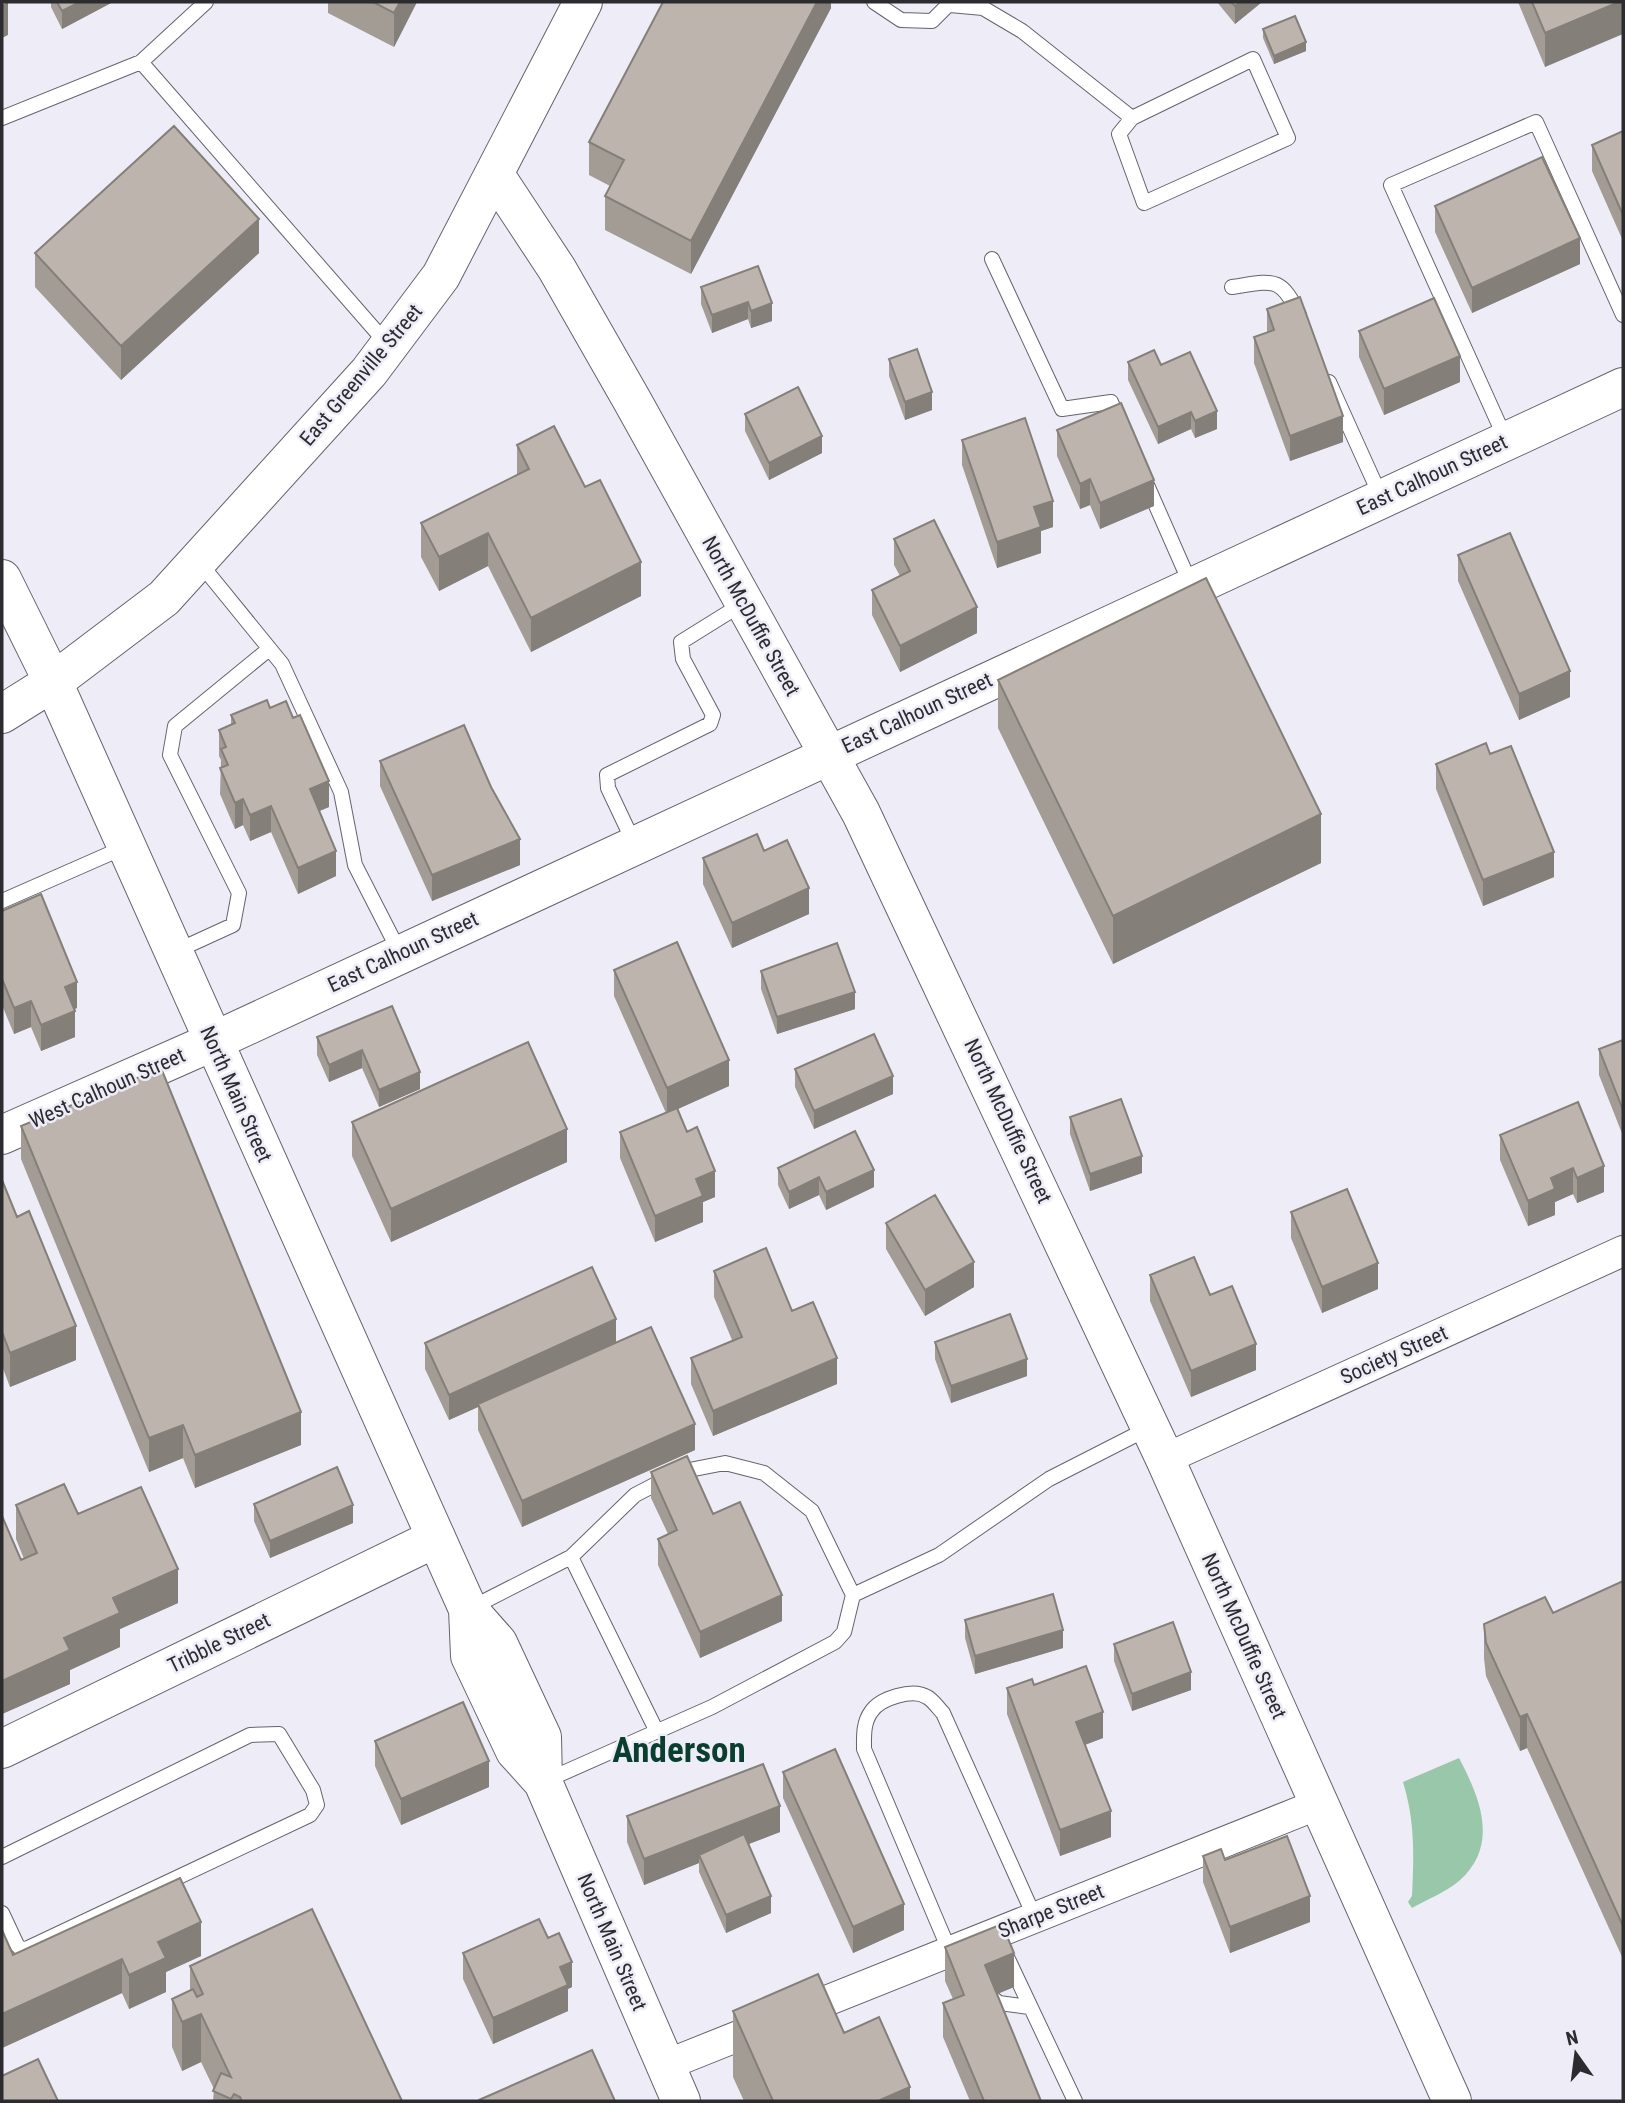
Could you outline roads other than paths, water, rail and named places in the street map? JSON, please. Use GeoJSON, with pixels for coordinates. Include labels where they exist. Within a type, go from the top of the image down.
{"type":"FeatureCollection","features":[{"type":"Feature","properties":{"kind":"street","name":"East Greenville Street"},"geometry":{"type":"LineString","coordinates":[[2,713],[53,682],[164,598],[389,346],[441,276],[583,2]]}},
{"type":"Feature","properties":{"kind":"street","name":"North McDuffie Street"},"geometry":{"type":"LineString","coordinates":[[495,175],[557,269],[861,813],[1158,1443],[1452,2101]]}},
{"type":"Feature","properties":{"kind":"street","name":"East Calhoun Street"},"geometry":{"type":"LineString","coordinates":[[212,1042],[1623,387]]}},
{"type":"Feature","properties":{"kind":"street","name":"North Main Street"},"geometry":{"type":"LineString","coordinates":[[2,579],[53,682],[468,1609],[498,1643],[542,1737],[543,1782],[681,2101]]}},
{"type":"Feature","properties":{"kind":"street","name":"West Calhoun Street"},"geometry":{"type":"LineString","coordinates":[[2,1135],[212,1042]]}},
{"type":"Feature","properties":{"kind":"street","name":"Society Street"},"geometry":{"type":"LineString","coordinates":[[1158,1443],[1623,1251]]}},
{"type":"Feature","properties":{"kind":"street","name":"Tribble Street"},"geometry":{"type":"LineString","coordinates":[[2,1749],[436,1538]]}},
{"type":"Feature","properties":{"kind":"street","name":"Sharpe Street"},"geometry":{"type":"LineString","coordinates":[[666,2065],[962,1951],[996,1933],[1319,1804]]}},
{"type":"Feature","properties":{"kind":"lane"},"geometry":{"type":"LineString","coordinates":[[2,118],[141,62],[206,2]]}},
{"type":"Feature","properties":{"kind":"lane"},"geometry":{"type":"LineString","coordinates":[[874,2],[901,20],[932,21],[950,4],[983,8],[1022,31],[1132,118]]}},
{"type":"Feature","properties":{"kind":"lane"},"geometry":{"type":"LineString","coordinates":[[1253,59],[1288,138],[1144,203],[1119,134],[1132,118],[1253,59]]}},
{"type":"Feature","properties":{"kind":"lane"},"geometry":{"type":"LineString","coordinates":[[141,62],[389,346]]}},
{"type":"Feature","properties":{"kind":"lane"},"geometry":{"type":"LineString","coordinates":[[1506,441],[1391,185],[1536,122],[1623,315]]}},
{"type":"Feature","properties":{"kind":"lane"},"geometry":{"type":"LineString","coordinates":[[992,259],[1062,409],[1111,402],[1127,438]]}},
{"type":"Feature","properties":{"kind":"lane"},"geometry":{"type":"LineString","coordinates":[[1232,287],[1274,281],[1285,288],[1304,326]]}},
{"type":"Feature","properties":{"kind":"lane"},"geometry":{"type":"LineString","coordinates":[[1320,362],[1382,498]]}},
{"type":"Feature","properties":{"kind":"lane"},"geometry":{"type":"LineString","coordinates":[[1143,474],[1191,587]]}},
{"type":"Feature","properties":{"kind":"lane"},"geometry":{"type":"LineString","coordinates":[[198,561],[282,664],[341,792],[355,865],[401,954]]}},
{"type":"Feature","properties":{"kind":"lane"},"geometry":{"type":"LineString","coordinates":[[634,845],[608,788],[607,775],[710,724],[713,715],[683,659],[681,642],[744,603]]}},
{"type":"Feature","properties":{"kind":"lane"},"geometry":{"type":"LineString","coordinates":[[173,953],[233,925],[239,893],[170,755],[175,726],[269,649]]}},
{"type":"Feature","properties":{"kind":"lane"},"geometry":{"type":"LineString","coordinates":[[2,901],[126,846]]}},
{"type":"Feature","properties":{"kind":"lane"},"geometry":{"type":"LineString","coordinates":[[853,1595],[939,1555],[1049,1479],[1158,1443]]}},
{"type":"Feature","properties":{"kind":"lane"},"geometry":{"type":"LineString","coordinates":[[468,1609],[570,1557],[635,1495],[679,1472],[724,1463],[764,1473],[811,1511],[853,1595],[844,1632],[835,1643],[712,1707],[543,1782]]}},
{"type":"Feature","properties":{"kind":"lane"},"geometry":{"type":"LineString","coordinates":[[570,1557],[657,1732]]}},
{"type":"Feature","properties":{"kind":"lane"},"geometry":{"type":"LineString","coordinates":[[962,1951],[864,1749],[863,1731],[872,1710],[894,1697],[915,1693],[928,1697],[943,1713],[1035,1918]]}},
{"type":"Feature","properties":{"kind":"lane"},"geometry":{"type":"LineString","coordinates":[[2,1857],[250,1735],[279,1734],[313,1790],[317,1805],[310,1815],[28,1948],[22,1950],[17,1945],[2,1913]]}},
{"type":"Feature","properties":{"kind":"lane"},"geometry":{"type":"LineString","coordinates":[[996,1933],[1075,2101]]}},
{"type":"Feature","properties":{"kind":"lane"},"geometry":{"type":"LineString","coordinates":[[991,1997],[999,2003],[1029,2007]]}},
{"type":"Feature","properties":{"kind":"district","name":"Anderson"},"geometry":{"type":"Point","coordinates":[679,1750]}}]}
